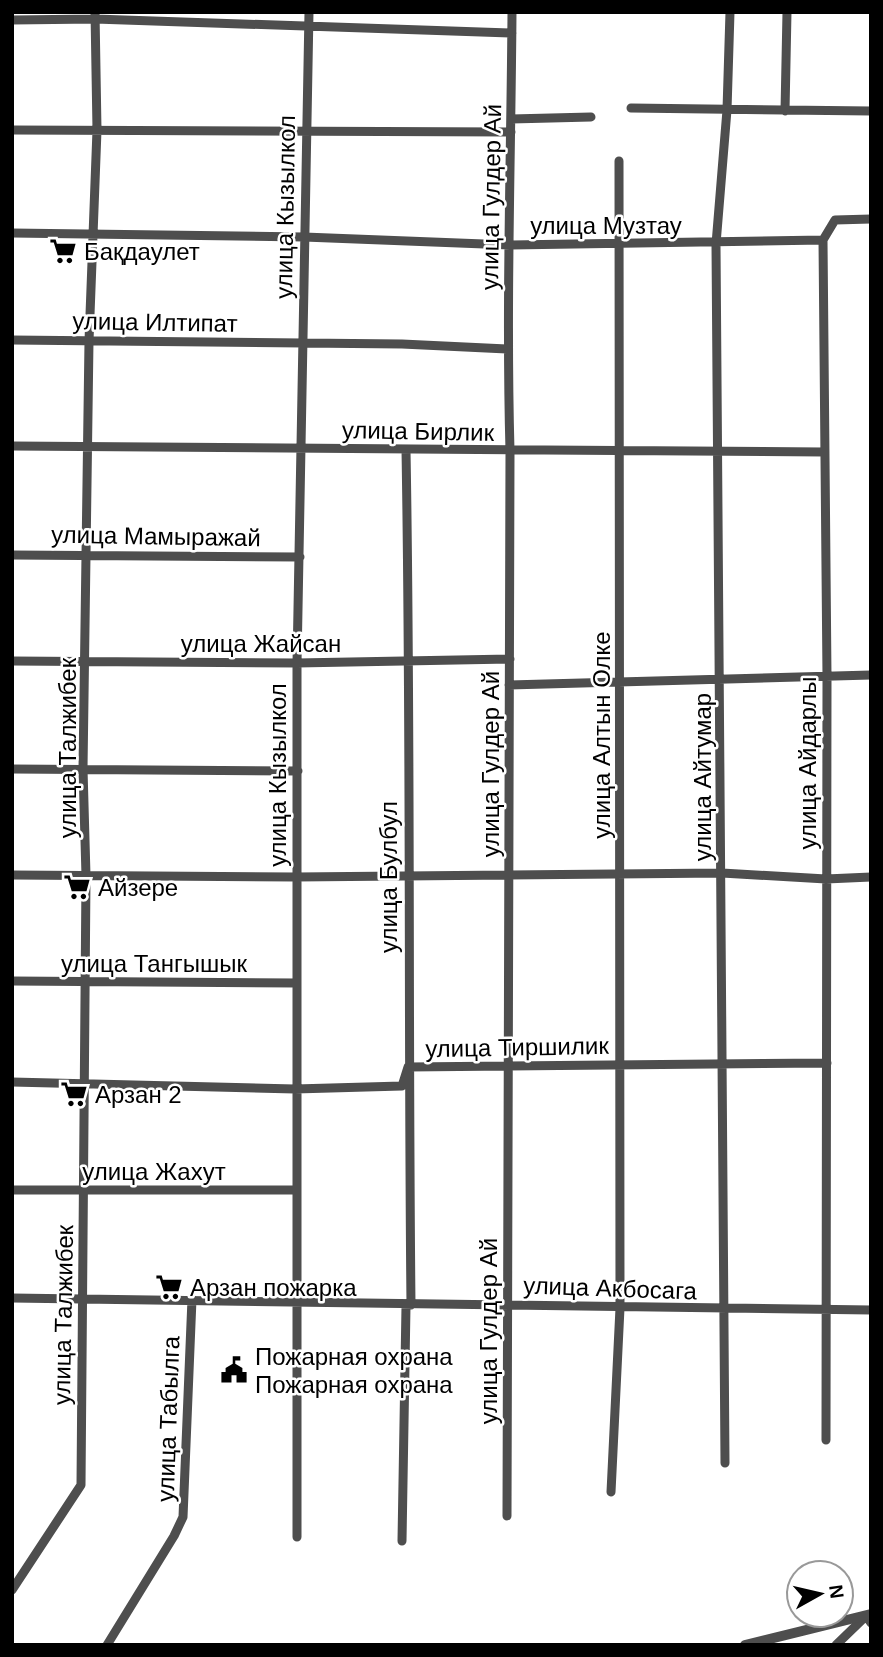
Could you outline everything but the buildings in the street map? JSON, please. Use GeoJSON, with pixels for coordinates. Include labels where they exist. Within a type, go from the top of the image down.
{"type":"FeatureCollection","features":[{"type":"Feature","properties":{"kind":"street","name":"улица Кызылкол"},"geometry":{"type":"LineString","coordinates":[[297,1537],[296,663],[309,12]]}},
{"type":"Feature","properties":{"kind":"street","name":"улица Гулдер Ай"},"geometry":{"type":"LineString","coordinates":[[507,1516],[510,659],[508,349],[512,244],[512,12]]}},
{"type":"Feature","properties":{"kind":"street","name":"улица Айтумар"},"geometry":{"type":"LineString","coordinates":[[724,1463],[726,1310],[716,244],[727,110],[730,12]]}},
{"type":"Feature","properties":{"kind":"street"},"geometry":{"type":"LineString","coordinates":[[785,111],[788,12]]}},
{"type":"Feature","properties":{"kind":"street"},"geometry":{"type":"LineString","coordinates":[[12,20],[95,16],[512,33]]}},
{"type":"Feature","properties":{"kind":"street","name":"улица Талжибек"},"geometry":{"type":"LineString","coordinates":[[12,1590],[81,1485],[86,876],[83,769],[91,233],[97,130],[95,16]]}},
{"type":"Feature","properties":{"kind":"street"},"geometry":{"type":"LineString","coordinates":[[631,108],[871,111]]}},
{"type":"Feature","properties":{"kind":"street"},"geometry":{"type":"LineString","coordinates":[[511,119],[591,117]]}},
{"type":"Feature","properties":{"kind":"street"},"geometry":{"type":"LineString","coordinates":[[12,130],[511,132]]}},
{"type":"Feature","properties":{"kind":"street","name":"улица Алтын Олке"},"geometry":{"type":"LineString","coordinates":[[611,1492],[620,1308],[619,161]]}},
{"type":"Feature","properties":{"kind":"street"},"geometry":{"type":"LineString","coordinates":[[823,240],[835,220],[871,219]]}},
{"type":"Feature","properties":{"kind":"street","name":"улица Музтау"},"geometry":{"type":"LineString","coordinates":[[12,233],[304,237],[512,244],[716,244],[823,240]]}},
{"type":"Feature","properties":{"kind":"street","name":"улица Айдарлы"},"geometry":{"type":"LineString","coordinates":[[823,240],[827,677],[826,1440]]}},
{"type":"Feature","properties":{"kind":"street","name":"улица Илтипат"},"geometry":{"type":"LineString","coordinates":[[12,340],[302,343],[508,349]]}},
{"type":"Feature","properties":{"kind":"street","name":"улица Бирлик"},"geometry":{"type":"LineString","coordinates":[[12,446],[824,452]]}},
{"type":"Feature","properties":{"kind":"street","name":"улица Булбул"},"geometry":{"type":"LineString","coordinates":[[402,1541],[408,1305],[407,876],[410,661],[406,450]]}},
{"type":"Feature","properties":{"kind":"street","name":"улица Мамыражай"},"geometry":{"type":"LineString","coordinates":[[12,555],[300,557]]}},
{"type":"Feature","properties":{"kind":"street","name":"улица Жайсан"},"geometry":{"type":"LineString","coordinates":[[12,662],[296,663],[510,659]]}},
{"type":"Feature","properties":{"kind":"street"},"geometry":{"type":"LineString","coordinates":[[509,685],[871,676]]}},
{"type":"Feature","properties":{"kind":"street"},"geometry":{"type":"LineString","coordinates":[[12,769],[298,771]]}},
{"type":"Feature","properties":{"kind":"street"},"geometry":{"type":"LineString","coordinates":[[12,875],[296,877],[722,873],[826,879],[871,877]]}},
{"type":"Feature","properties":{"kind":"street","name":"улица Тангышык"},"geometry":{"type":"LineString","coordinates":[[12,981],[296,983]]}},
{"type":"Feature","properties":{"kind":"street","name":"улица Тиршилик"},"geometry":{"type":"LineString","coordinates":[[12,1082],[295,1089],[402,1086],[408,1067],[827,1063]]}},
{"type":"Feature","properties":{"kind":"street","name":"улица Жахут"},"geometry":{"type":"LineString","coordinates":[[12,1190],[296,1190]]}},
{"type":"Feature","properties":{"kind":"street","name":"улица Акбосага"},"geometry":{"type":"LineString","coordinates":[[12,1298],[871,1310]]}},
{"type":"Feature","properties":{"kind":"street","name":"улица Табылга"},"geometry":{"type":"LineString","coordinates":[[107,1645],[183,1517],[192,1299]]}},
{"type":"Feature","properties":{"kind":"street"},"geometry":{"type":"LineString","coordinates":[[745,1645],[869,1618]]}},
{"type":"Feature","properties":{"kind":"street"},"geometry":{"type":"LineString","coordinates":[[836,1645],[869,1618]]}},
{"type":"Feature","properties":{"kind":"place","name":"Бақдаулет"},"geometry":{"type":"Point","coordinates":[63,251]}},
{"type":"Feature","properties":{"kind":"place","name":"Айзере"},"geometry":{"type":"Point","coordinates":[77,887]}},
{"type":"Feature","properties":{"kind":"place","name":"Арзан 2"},"geometry":{"type":"Point","coordinates":[74,1094]}},
{"type":"Feature","properties":{"kind":"place","name":"Арзан пожарка"},"geometry":{"type":"Point","coordinates":[169,1287]}},
{"type":"Feature","properties":{"kind":"place","name":"Пожарная охрана Пожарная охрана"},"geometry":{"type":"Point","coordinates":[234,1370]}}]}
